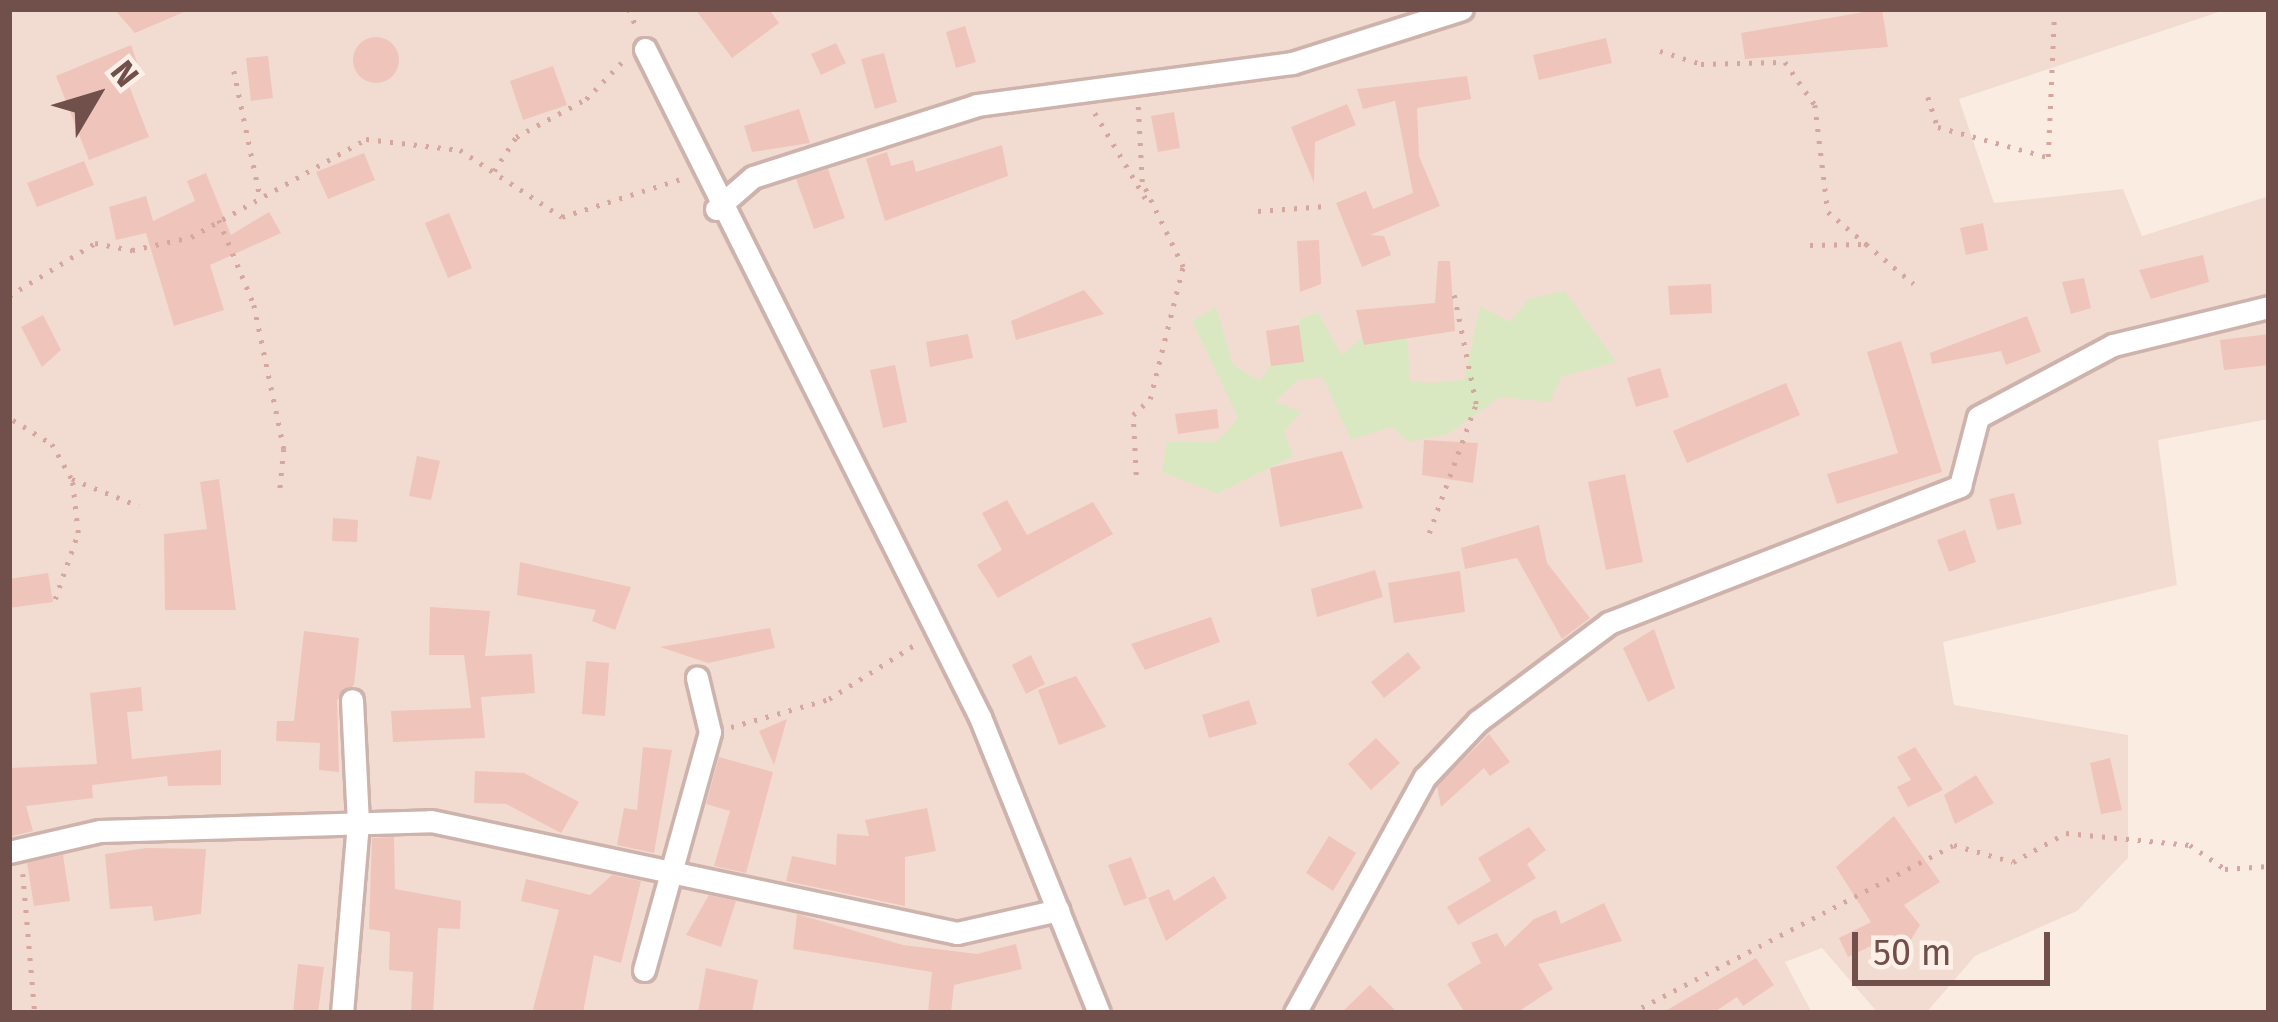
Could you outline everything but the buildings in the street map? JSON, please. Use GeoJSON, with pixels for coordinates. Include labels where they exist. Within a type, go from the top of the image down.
{"type":"FeatureCollection","features":[{"type":"Feature","properties":{"kind":"street"},"geometry":{"type":"LineString","coordinates":[[716,209],[743,182],[977,105],[1088,84],[1292,63],[1462,9]]}},
{"type":"Feature","properties":{"kind":"street"},"geometry":{"type":"LineString","coordinates":[[645,50],[698,174],[937,634],[1099,1013]]}},
{"type":"Feature","properties":{"kind":"street"},"geometry":{"type":"LineString","coordinates":[[1295,1013],[1425,777],[1478,721],[1609,623],[1960,486],[1978,417],[2113,345],[2269,307]]}},
{"type":"Feature","properties":{"kind":"street"},"geometry":{"type":"LineString","coordinates":[[644,970],[710,732],[697,678]]}},
{"type":"Feature","properties":{"kind":"street"},"geometry":{"type":"LineString","coordinates":[[342,1013],[358,824],[352,700]]}},
{"type":"Feature","properties":{"kind":"street"},"geometry":{"type":"LineString","coordinates":[[15,851],[100,831],[358,824],[492,826],[668,877],[958,933],[1058,910]]}},
{"type":"Feature","properties":{"kind":"path"},"geometry":{"type":"LineString","coordinates":[[1928,97],[1938,127],[2048,157],[2054,17]]}},
{"type":"Feature","properties":{"kind":"path"},"geometry":{"type":"LineString","coordinates":[[494,171],[516,137],[645,50]]}},
{"type":"Feature","properties":{"kind":"path"},"geometry":{"type":"LineString","coordinates":[[1660,51],[1701,64],[1785,62],[1815,105],[1828,212],[1914,284]]}},
{"type":"Feature","properties":{"kind":"path"},"geometry":{"type":"LineString","coordinates":[[233,71],[260,197]]}},
{"type":"Feature","properties":{"kind":"path"},"geometry":{"type":"LineString","coordinates":[[1134,82],[1150,204]]}},
{"type":"Feature","properties":{"kind":"path"},"geometry":{"type":"LineString","coordinates":[[1088,84],[1100,138],[1150,204],[1183,267],[1150,398],[1133,415],[1136,476]]}},
{"type":"Feature","properties":{"kind":"path"},"geometry":{"type":"LineString","coordinates":[[9,296],[95,244],[132,250],[219,220],[366,139],[460,150],[562,217],[698,174]]}},
{"type":"Feature","properties":{"kind":"path"},"geometry":{"type":"LineString","coordinates":[[1258,211],[1326,206]]}},
{"type":"Feature","properties":{"kind":"path"},"geometry":{"type":"LineString","coordinates":[[219,220],[262,342],[284,449],[280,490]]}},
{"type":"Feature","properties":{"kind":"path"},"geometry":{"type":"LineString","coordinates":[[1810,245],[1866,244]]}},
{"type":"Feature","properties":{"kind":"path"},"geometry":{"type":"LineString","coordinates":[[1429,533],[1475,404],[1453,290]]}},
{"type":"Feature","properties":{"kind":"path"},"geometry":{"type":"LineString","coordinates":[[13,421],[52,444],[72,479],[78,533],[55,599]]}},
{"type":"Feature","properties":{"kind":"path"},"geometry":{"type":"LineString","coordinates":[[72,479],[139,506]]}},
{"type":"Feature","properties":{"kind":"path"},"geometry":{"type":"LineString","coordinates":[[710,732],[829,699],[937,634]]}},
{"type":"Feature","properties":{"kind":"path"},"geometry":{"type":"LineString","coordinates":[[1631,1013],[1954,845],[2013,862],[2066,832],[2190,845],[2225,869],[2269,866]]}},
{"type":"Feature","properties":{"kind":"path"},"geometry":{"type":"LineString","coordinates":[[15,851],[34,1013]]}},
{"type":"Feature","properties":{"kind":"shaded area"},"geometry":{"type":"Polygon","coordinates":[[[9,9],[2228,9],[1959,99],[1994,203],[2123,189],[2142,236],[2269,196],[2269,419],[2158,440],[2177,585],[1943,642],[1954,705],[2128,735],[2128,858],[2077,911],[1975,956],[1926,1013],[1878,1013],[1822,948],[1785,962],[1812,1013],[9,1013],[9,9]]]}},
{"type":"Feature","properties":{"kind":"green space"},"geometry":{"type":"Polygon","coordinates":[[[1565,291],[1616,362],[1561,377],[1550,402],[1500,397],[1448,434],[1409,442],[1391,427],[1351,440],[1323,378],[1299,379],[1275,401],[1301,412],[1284,432],[1293,456],[1217,494],[1162,472],[1167,441],[1217,442],[1238,418],[1192,321],[1216,307],[1233,365],[1260,381],[1302,318],[1318,312],[1341,355],[1405,304],[1410,381],[1430,383],[1464,380],[1480,306],[1510,322],[1528,299],[1565,291]]]}}]}
